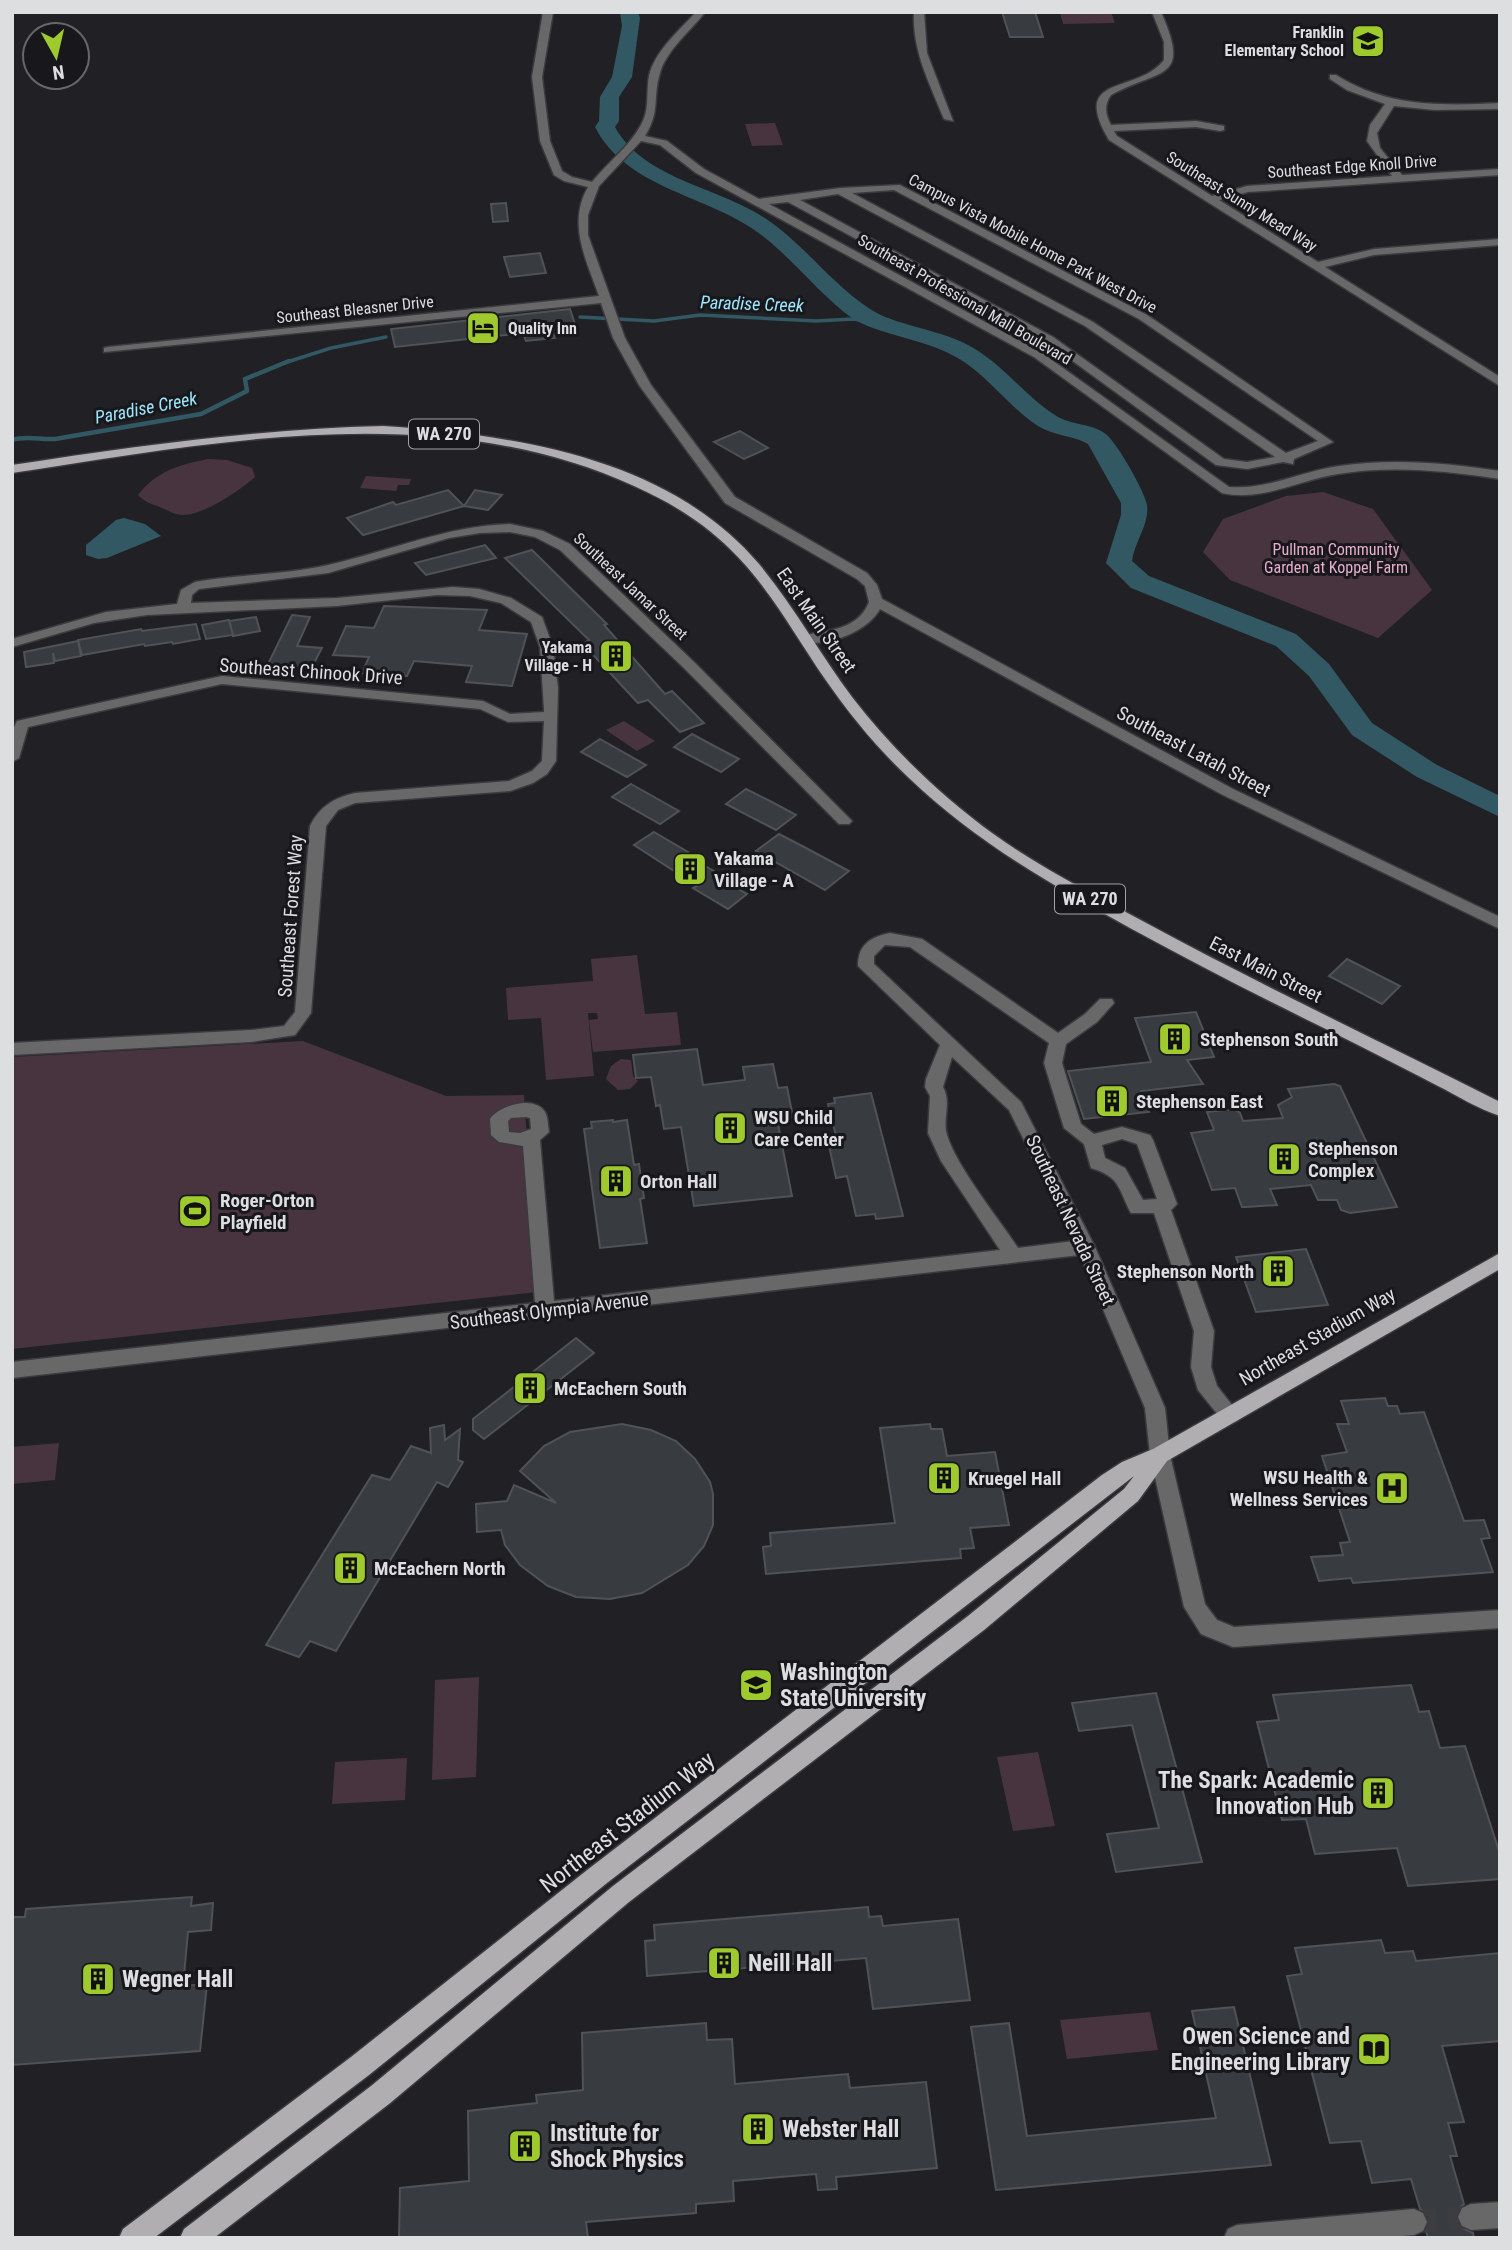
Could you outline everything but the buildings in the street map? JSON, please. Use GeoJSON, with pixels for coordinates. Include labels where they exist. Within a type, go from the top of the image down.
{"type":"FeatureCollection","features":[{"type":"Feature","properties":{"kind":"main road","name":"East Main Street"},"geometry":{"type":"LineString","coordinates":[[12,469],[225,438],[299,430],[382,429],[519,443],[579,460],[631,479],[689,509],[734,545],[769,585],[862,719],[922,784],[973,827],[1037,869],[1184,951],[1500,1110]]}},
{"type":"Feature","properties":{"kind":"main road","name":"Northeast Stadium Way"},"geometry":{"type":"LineString","coordinates":[[132,2238],[360,2066],[599,1875],[1109,1481],[1497,1265]]}},
{"type":"Feature","properties":{"kind":"main road","name":"Northeast Stadium Way"},"geometry":{"type":"LineString","coordinates":[[193,2238],[380,2095],[618,1896],[976,1623],[1131,1495],[1160,1455]]}},
{"type":"Feature","properties":{"kind":"street"},"geometry":{"type":"LineString","coordinates":[[548,12],[537,77],[545,141],[558,173],[568,179],[593,185]]}},
{"type":"Feature","properties":{"kind":"street"},"geometry":{"type":"LineString","coordinates":[[701,12],[657,67],[653,110],[636,140],[593,185],[583,206],[581,223],[616,329],[645,385],[682,439],[730,500],[862,576],[875,590],[876,601],[871,615],[858,625],[841,633],[806,639]]}},
{"type":"Feature","properties":{"kind":"street"},"geometry":{"type":"LineString","coordinates":[[919,12],[917,36],[949,119]]}},
{"type":"Feature","properties":{"kind":"street"},"geometry":{"type":"LineString","coordinates":[[1156,12],[1170,49],[1169,60],[1161,69],[1121,85],[1102,102],[1099,113],[1106,128],[1196,124],[1220,128]]}},
{"type":"Feature","properties":{"kind":"street"},"geometry":{"type":"LineString","coordinates":[[1333,77],[1355,90],[1393,101],[1445,108],[1500,106]]}},
{"type":"Feature","properties":{"kind":"street"},"geometry":{"type":"LineString","coordinates":[[1393,101],[1375,122],[1370,133],[1371,145],[1399,178]]}},
{"type":"Feature","properties":{"kind":"street","name":"Southeast Sunny Mead Way"},"geometry":{"type":"LineString","coordinates":[[1106,128],[1113,138],[1208,200],[1500,382]]}},
{"type":"Feature","properties":{"kind":"street","name":"Southeast Professional Mall Boulevard"},"geometry":{"type":"LineString","coordinates":[[636,140],[663,143],[700,170],[1038,355],[1226,490],[1249,492],[1339,470],[1399,466],[1500,475]]}},
{"type":"Feature","properties":{"kind":"street","name":"Southeast Edge Knoll Drive"},"geometry":{"type":"LineString","coordinates":[[1208,200],[1247,190],[1500,172]]}},
{"type":"Feature","properties":{"kind":"street","name":"Campus Vista Mobile Home Park West Drive"},"geometry":{"type":"LineString","coordinates":[[839,191],[896,187],[1143,317],[1327,442],[1285,458]]}},
{"type":"Feature","properties":{"kind":"street"},"geometry":{"type":"LineString","coordinates":[[759,202],[839,191],[1089,324],[1285,458],[1307,476]]}},
{"type":"Feature","properties":{"kind":"street"},"geometry":{"type":"LineString","coordinates":[[789,198],[1049,339],[1220,462],[1235,467],[1252,466],[1285,458]]}},
{"type":"Feature","properties":{"kind":"street"},"geometry":{"type":"LineString","coordinates":[[1316,266],[1374,252],[1500,242]]}},
{"type":"Feature","properties":{"kind":"street","name":"Southeast Bleasner Drive"},"geometry":{"type":"LineString","coordinates":[[108,350],[607,304]]}},
{"type":"Feature","properties":{"kind":"street","name":"Southeast Jamar Street"},"geometry":{"type":"LineString","coordinates":[[183,609],[186,593],[195,586],[327,570],[454,533],[488,528],[522,529],[550,536],[565,547],[689,665],[844,821]]}},
{"type":"Feature","properties":{"kind":"street","name":"Southeast Forest Way"},"geometry":{"type":"LineString","coordinates":[[12,643],[94,619],[183,609],[338,602],[447,591],[493,596],[523,609],[539,623],[545,634],[550,716],[549,761],[546,768],[531,779],[510,786],[355,798],[334,804],[325,813],[318,826],[303,1013],[289,1031],[251,1036],[12,1049]]}},
{"type":"Feature","properties":{"kind":"street","name":"Southeast Latah Street"},"geometry":{"type":"LineString","coordinates":[[876,601],[1228,792],[1500,924]]}},
{"type":"Feature","properties":{"kind":"street","name":"Southeast Chinook Drive"},"geometry":{"type":"LineString","coordinates":[[12,758],[22,724],[222,680],[484,705],[508,718],[550,716]]}},
{"type":"Feature","properties":{"kind":"street","name":"Southeast Nevada Street"},"geometry":{"type":"LineString","coordinates":[[1058,1041],[916,943],[894,937],[876,942],[864,957],[866,966],[1015,1106],[1021,1115],[1086,1247],[1155,1408],[1160,1455],[1195,1607],[1209,1627],[1233,1637],[1500,1619]]}},
{"type":"Feature","properties":{"kind":"street"},"geometry":{"type":"LineString","coordinates":[[1092,1141],[1122,1133],[1144,1140],[1168,1205],[1137,1208],[1126,1177],[1114,1168],[1097,1163],[1092,1141],[1073,1128],[1053,1063],[1058,1041],[1097,1014],[1106,1003]]}},
{"type":"Feature","properties":{"kind":"street"},"geometry":{"type":"LineString","coordinates":[[949,1044],[934,1087],[939,1096],[937,1133],[947,1156],[1014,1256]]}},
{"type":"Feature","properties":{"kind":"street"},"geometry":{"type":"LineString","coordinates":[[938,1070],[945,1064],[954,1062],[974,1067]]}},
{"type":"Feature","properties":{"kind":"street"},"geometry":{"type":"LineString","coordinates":[[531,1138],[545,1311]]}},
{"type":"Feature","properties":{"kind":"street"},"geometry":{"type":"LineString","coordinates":[[1160,1205],[1204,1331],[1201,1367],[1208,1390],[1230,1415]]}},
{"type":"Feature","properties":{"kind":"street","name":"Southeast Olympia Avenue"},"geometry":{"type":"LineString","coordinates":[[12,1370],[1086,1247]]}},
{"type":"Feature","properties":{"kind":"street"},"geometry":{"type":"LineString","coordinates":[[1471,2217],[1500,2215]]}},
{"type":"Feature","properties":{"kind":"street"},"geometry":{"type":"LineString","coordinates":[[1237,2238],[1414,2222]]}},
{"type":"Feature","properties":{"kind":"green space"},"geometry":{"type":"Polygon","coordinates":[[[1111,12],[1115,23],[1063,24],[1060,13],[1111,12]]]}},
{"type":"Feature","properties":{"kind":"green space"},"geometry":{"type":"Polygon","coordinates":[[[775,123],[783,145],[752,146],[745,124],[775,123]]]}},
{"type":"Feature","properties":{"kind":"green space"},"geometry":{"type":"Polygon","coordinates":[[[208,459],[227,460],[252,468],[255,477],[221,501],[191,514],[175,514],[146,502],[138,495],[153,480],[169,470],[208,459]]]}},
{"type":"Feature","properties":{"kind":"green space"},"geometry":{"type":"Polygon","coordinates":[[[366,476],[411,479],[409,485],[398,485],[396,491],[360,488],[366,476]]]}},
{"type":"Feature","properties":{"kind":"green space","name":"Pullman Community Garden at Koppel Farm"},"geometry":{"type":"Polygon","coordinates":[[[1323,492],[1373,509],[1432,590],[1378,638],[1230,580],[1203,552],[1223,519],[1286,496],[1323,492]]]}},
{"type":"Feature","properties":{"kind":"green space"},"geometry":{"type":"Polygon","coordinates":[[[624,721],[655,741],[637,751],[606,730],[624,721]]]}},
{"type":"Feature","properties":{"kind":"green space"},"geometry":{"type":"Polygon","coordinates":[[[637,955],[645,1014],[677,1012],[681,1045],[593,1052],[589,1020],[598,1019],[597,1013],[588,1013],[594,1076],[546,1080],[541,1018],[508,1020],[506,988],[593,981],[591,959],[637,955]]]}},
{"type":"Feature","properties":{"kind":"green space","name":"Roger-Orton Playfield"},"geometry":{"type":"Polygon","coordinates":[[[303,1041],[446,1096],[524,1095],[537,1292],[12,1349],[12,1057],[303,1041]]]}},
{"type":"Feature","properties":{"kind":"green space"},"geometry":{"type":"Polygon","coordinates":[[[621,1059],[631,1060],[633,1076],[638,1081],[630,1089],[618,1090],[606,1079],[611,1066],[621,1059]]]}},
{"type":"Feature","properties":{"kind":"green space"},"geometry":{"type":"Polygon","coordinates":[[[59,1443],[55,1480],[12,1484],[12,1447],[59,1443]]]}},
{"type":"Feature","properties":{"kind":"green space"},"geometry":{"type":"Polygon","coordinates":[[[479,1677],[476,1777],[432,1780],[435,1680],[479,1677]]]}},
{"type":"Feature","properties":{"kind":"green space"},"geometry":{"type":"Polygon","coordinates":[[[1038,1752],[1055,1826],[1013,1831],[997,1757],[1038,1752]]]}},
{"type":"Feature","properties":{"kind":"green space"},"geometry":{"type":"Polygon","coordinates":[[[407,1758],[405,1800],[332,1804],[335,1762],[407,1758]]]}},
{"type":"Feature","properties":{"kind":"green space"},"geometry":{"type":"Polygon","coordinates":[[[1150,2012],[1158,2050],[1067,2059],[1060,2020],[1150,2012]]]}},
{"type":"Feature","properties":{"kind":"water"},"geometry":{"type":"Polygon","coordinates":[[[124,518],[145,524],[161,536],[107,558],[98,559],[86,555],[86,545],[116,520],[124,518]]]}},
{"type":"Feature","properties":{"kind":"waterway"},"geometry":{"type":"LineString","coordinates":[[629,12],[631,26],[622,77],[610,97],[609,121],[605,127],[613,142],[626,155],[666,179],[762,225],[862,314],[928,336],[964,352],[993,373],[1045,420],[1062,429],[1097,439],[1124,482],[1135,508],[1119,563],[1140,582],[1286,640],[1319,670],[1362,729],[1427,771],[1500,808]]}},
{"type":"Feature","properties":{"kind":"waterway","name":"Paradise Creek"},"geometry":{"type":"LineString","coordinates":[[580,317],[654,321],[700,315],[816,321],[853,319],[882,323]]}},
{"type":"Feature","properties":{"kind":"waterway","name":"Paradise Creek"},"geometry":{"type":"LineString","coordinates":[[285,363],[331,348],[386,337]]}},
{"type":"Feature","properties":{"kind":"waterway","name":"Paradise Creek"},"geometry":{"type":"LineString","coordinates":[[285,363],[289,361]]}},
{"type":"Feature","properties":{"kind":"waterway","name":"Paradise Creek"},"geometry":{"type":"LineString","coordinates":[[12,440],[55,439],[201,414],[247,391],[245,379],[285,363]]}},
{"type":"Feature","properties":{"kind":"tunnel"},"geometry":{"type":"LineString","coordinates":[[1414,2222],[1471,2217]]}},
{"type":"Feature","properties":{"kind":"place","name":"Franklin Elementary School"},"geometry":{"type":"Point","coordinates":[1368,41]}},
{"type":"Feature","properties":{"kind":"place","name":"Quality Inn"},"geometry":{"type":"Point","coordinates":[483,328]}},
{"type":"Feature","properties":{"kind":"place","name":"Yakama Village - H"},"geometry":{"type":"Point","coordinates":[616,656]}},
{"type":"Feature","properties":{"kind":"place","name":"Yakama Village - A"},"geometry":{"type":"Point","coordinates":[690,869]}},
{"type":"Feature","properties":{"kind":"place","name":"Stephenson South"},"geometry":{"type":"Point","coordinates":[1175,1039]}},
{"type":"Feature","properties":{"kind":"place","name":"Stephenson East"},"geometry":{"type":"Point","coordinates":[1112,1101]}},
{"type":"Feature","properties":{"kind":"place","name":"WSU Child Care Center"},"geometry":{"type":"Point","coordinates":[730,1128]}},
{"type":"Feature","properties":{"kind":"place","name":"Stephenson Complex"},"geometry":{"type":"Point","coordinates":[1284,1159]}},
{"type":"Feature","properties":{"kind":"place","name":"Orton Hall"},"geometry":{"type":"Point","coordinates":[616,1181]}},
{"type":"Feature","properties":{"kind":"place","name":"Roger-Orton Playfield"},"geometry":{"type":"Point","coordinates":[195,1211]}},
{"type":"Feature","properties":{"kind":"place","name":"Stephenson North"},"geometry":{"type":"Point","coordinates":[1278,1271]}},
{"type":"Feature","properties":{"kind":"place","name":"McEachern South"},"geometry":{"type":"Point","coordinates":[530,1388]}},
{"type":"Feature","properties":{"kind":"place","name":"Kruegel Hall"},"geometry":{"type":"Point","coordinates":[944,1478]}},
{"type":"Feature","properties":{"kind":"place","name":"WSU Health & Wellness Services"},"geometry":{"type":"Point","coordinates":[1392,1488]}},
{"type":"Feature","properties":{"kind":"place","name":"McEachern North"},"geometry":{"type":"Point","coordinates":[350,1568]}},
{"type":"Feature","properties":{"kind":"place","name":"Washington State University"},"geometry":{"type":"Point","coordinates":[756,1685]}},
{"type":"Feature","properties":{"kind":"place","name":"The Spark: Academic Innovation Hub"},"geometry":{"type":"Point","coordinates":[1378,1793]}},
{"type":"Feature","properties":{"kind":"place","name":"Neill Hall"},"geometry":{"type":"Point","coordinates":[724,1963]}},
{"type":"Feature","properties":{"kind":"place","name":"Wegner Hall"},"geometry":{"type":"Point","coordinates":[98,1979]}},
{"type":"Feature","properties":{"kind":"place","name":"Owen Science and Engineering Library"},"geometry":{"type":"Point","coordinates":[1374,2049]}},
{"type":"Feature","properties":{"kind":"place","name":"Webster Hall"},"geometry":{"type":"Point","coordinates":[758,2129]}},
{"type":"Feature","properties":{"kind":"place","name":"Institute for Shock Physics"},"geometry":{"type":"Point","coordinates":[525,2146]}}]}
